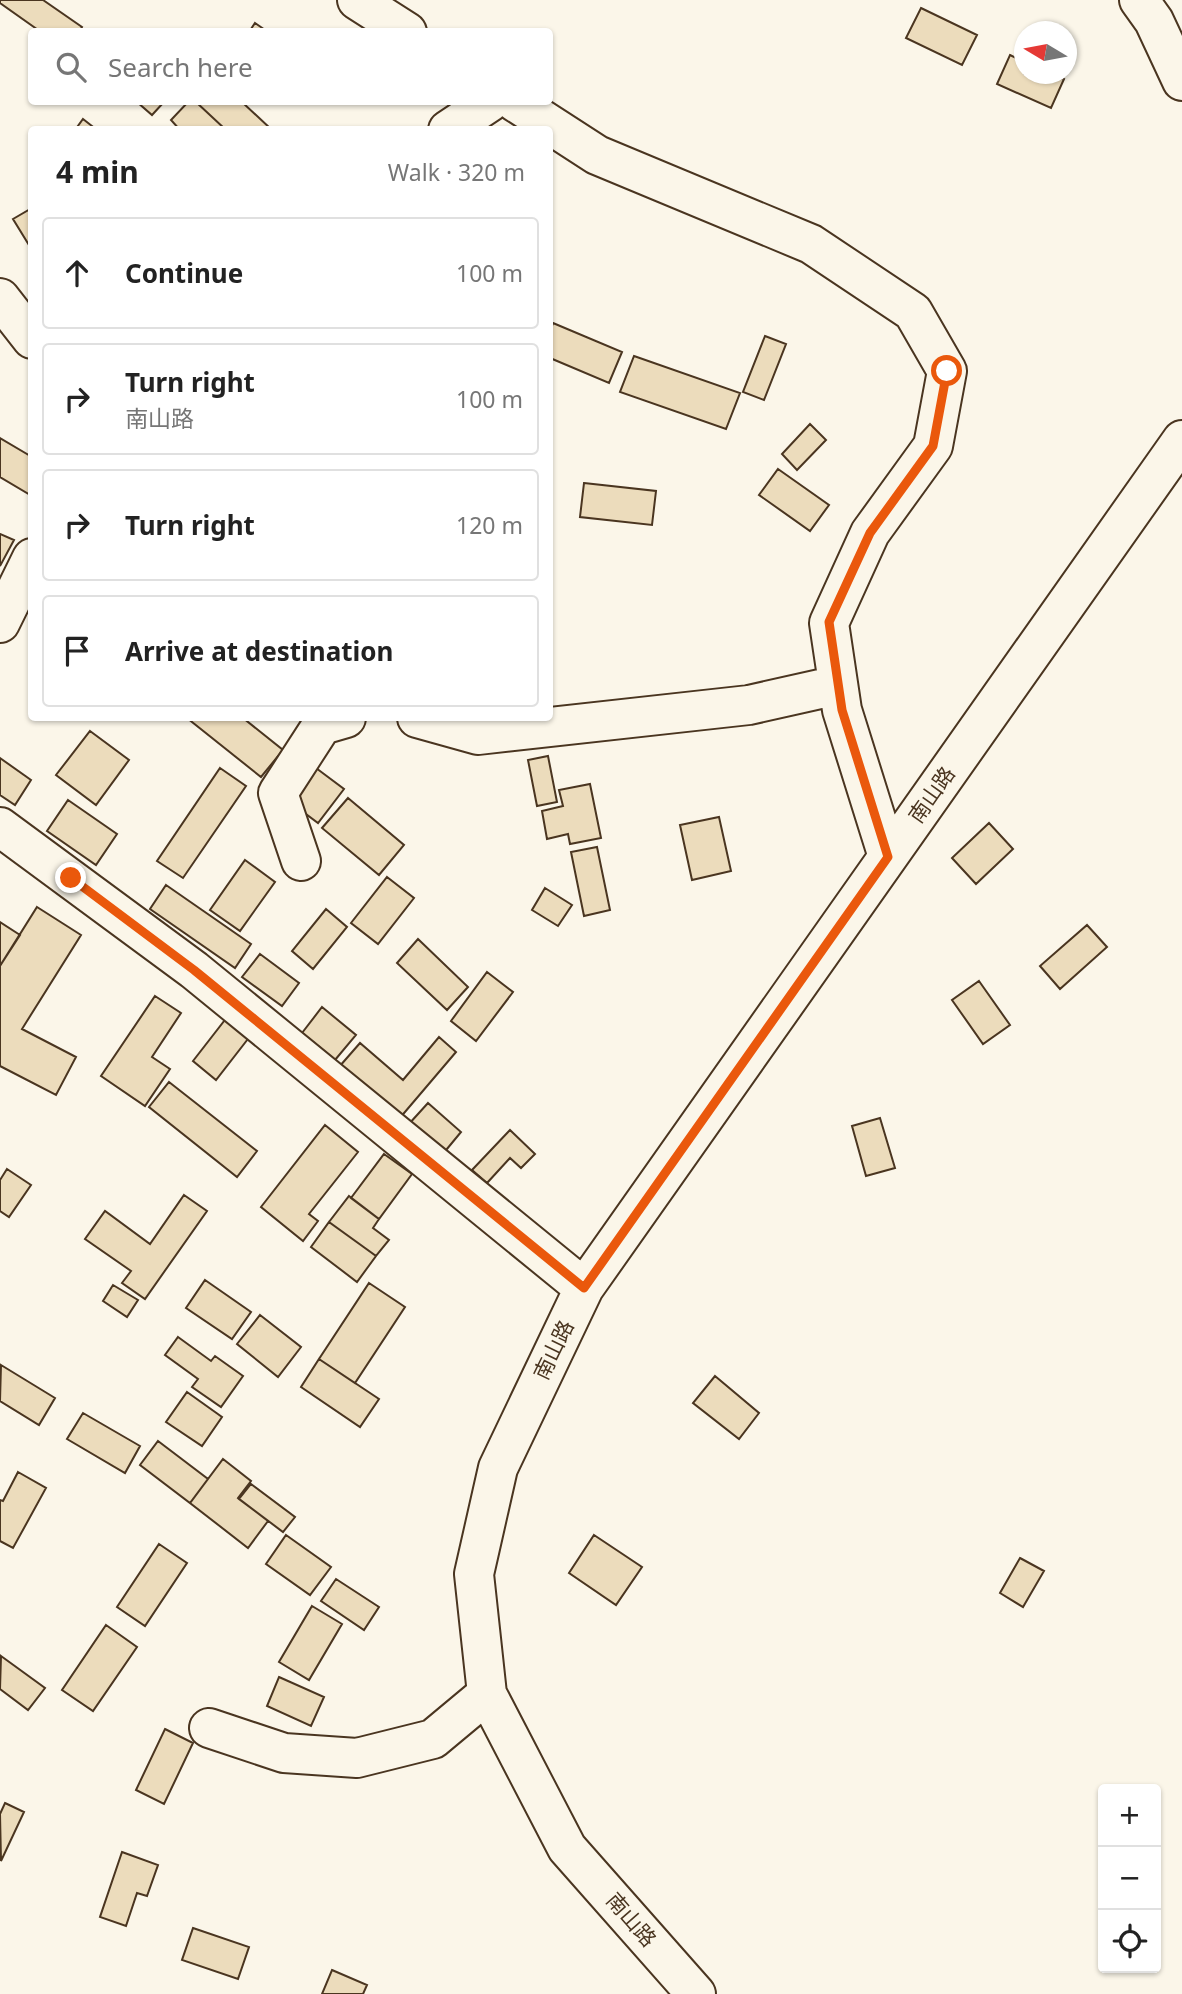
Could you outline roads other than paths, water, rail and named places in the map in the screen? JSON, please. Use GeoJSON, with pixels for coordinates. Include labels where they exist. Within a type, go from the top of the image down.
{"type":"FeatureCollection","features":[{"type":"Feature","properties":{"kind":"street"},"geometry":{"type":"LineString","coordinates":[[357,0],[401,28]]}},
{"type":"Feature","properties":{"kind":"street"},"geometry":{"type":"LineString","coordinates":[[1139,0],[1154,21],[1182,81]]}},
{"type":"Feature","properties":{"kind":"street"},"geometry":{"type":"LineString","coordinates":[[454,126],[486,105]]}},
{"type":"Feature","properties":{"kind":"street"},"geometry":{"type":"LineString","coordinates":[[520,105],[552,126]]}},
{"type":"Feature","properties":{"kind":"street"},"geometry":{"type":"LineString","coordinates":[[553,127],[597,155],[811,244],[913,312],[947,371],[933,446],[870,533],[829,622],[842,710],[888,857]]}},
{"type":"Feature","properties":{"kind":"street"},"geometry":{"type":"LineString","coordinates":[[0,298],[28,334]]}},
{"type":"Feature","properties":{"kind":"street","name":"南山路"},"geometry":{"type":"LineString","coordinates":[[696,1994],[567,1848],[487,1694],[474,1574],[498,1468],[584,1288],[1182,440]]}},
{"type":"Feature","properties":{"kind":"street"},"geometry":{"type":"LineString","coordinates":[[0,623],[28,566]]}},
{"type":"Feature","properties":{"kind":"street"},"geometry":{"type":"LineString","coordinates":[[426,721],[478,736],[749,705],[838,685]]}},
{"type":"Feature","properties":{"kind":"street"},"geometry":{"type":"LineString","coordinates":[[301,861],[278,793],[321,725],[335,721]]}},
{"type":"Feature","properties":{"kind":"street"},"geometry":{"type":"LineString","coordinates":[[0,827],[194,970],[584,1288]]}},
{"type":"Feature","properties":{"kind":"street"},"geometry":{"type":"LineString","coordinates":[[209,1728],[285,1753],[357,1758],[433,1739],[487,1694]]}}]}
